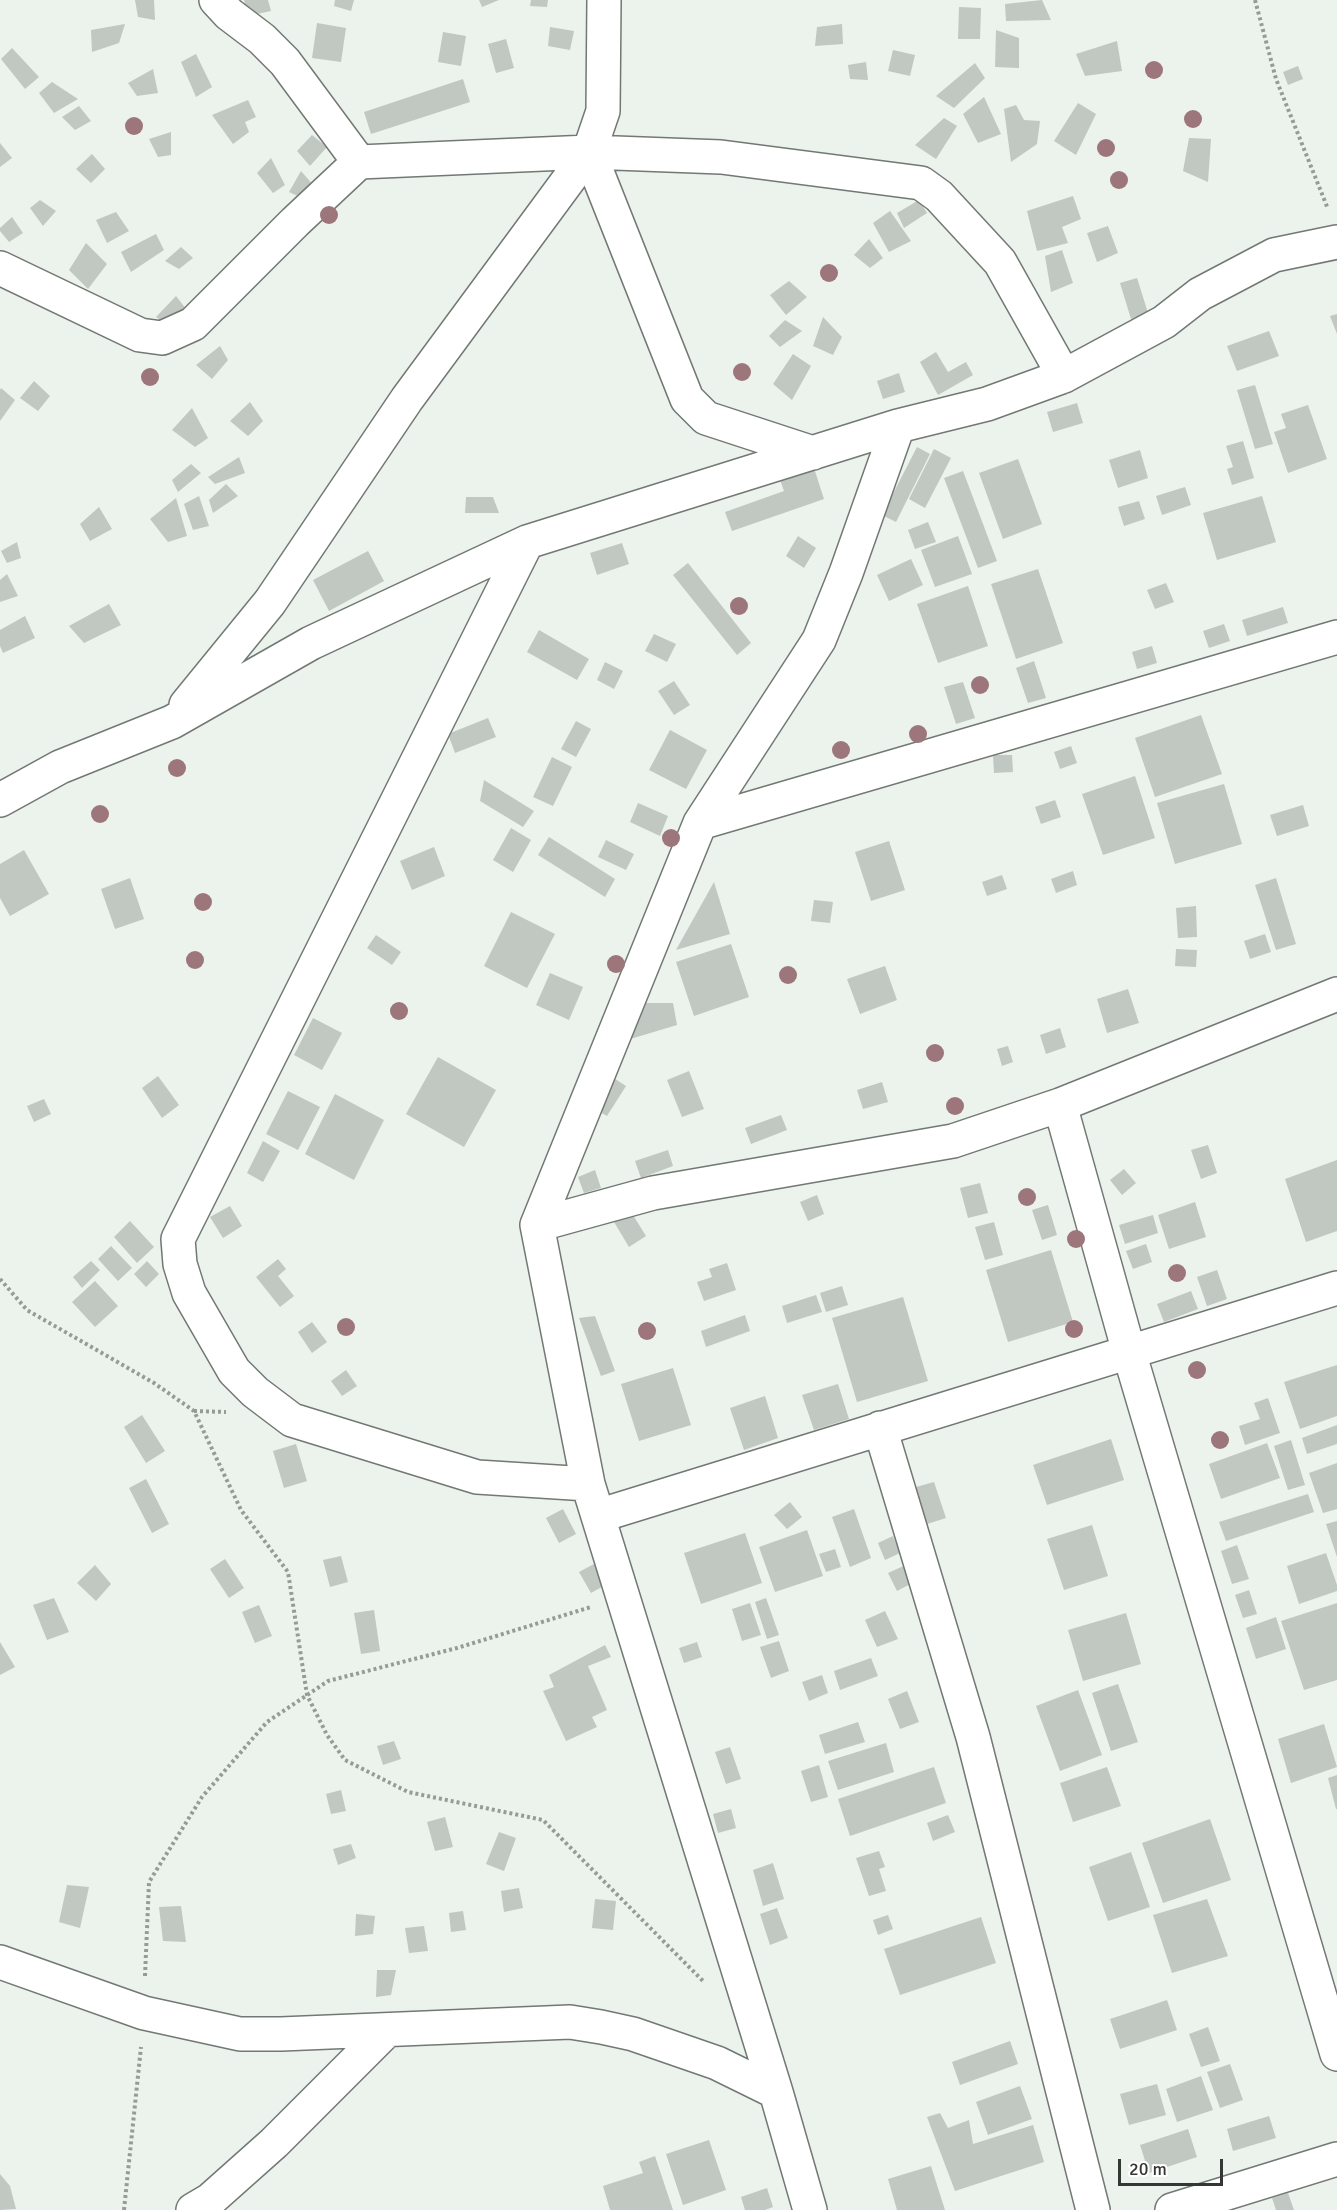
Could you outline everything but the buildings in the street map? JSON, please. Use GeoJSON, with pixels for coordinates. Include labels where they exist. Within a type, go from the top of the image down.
{"type":"FeatureCollection","features":[{"type":"Feature","properties":{"kind":"street"},"geometry":{"type":"LineString","coordinates":[[216,0],[285,62],[359,162]]}},
{"type":"Feature","properties":{"kind":"street"},"geometry":{"type":"LineString","coordinates":[[171,722],[270,603],[407,399],[589,152],[603,111],[604,0]]}},
{"type":"Feature","properties":{"kind":"street"},"geometry":{"type":"LineString","coordinates":[[589,152],[687,399],[706,418],[813,453]]}},
{"type":"Feature","properties":{"kind":"street"},"geometry":{"type":"LineString","coordinates":[[0,268],[140,335],[162,338],[193,324],[359,162],[589,152],[721,157],[921,183],[939,196],[1000,262],[1064,376]]}},
{"type":"Feature","properties":{"kind":"street"},"geometry":{"type":"LineString","coordinates":[[0,800],[60,767],[171,722],[311,643],[527,542],[898,426],[987,404],[1064,376],[1164,322],[1200,294],[1274,255],[1337,242]]}},
{"type":"Feature","properties":{"kind":"street"},"geometry":{"type":"LineString","coordinates":[[810,2210],[776,2092],[588,1484],[537,1225],[700,823],[819,640],[846,573],[898,426]]}},
{"type":"Feature","properties":{"kind":"street"},"geometry":{"type":"LineString","coordinates":[[527,542],[178,1239],[178,1247],[180,1264],[189,1293],[234,1371],[255,1392],[292,1420],[477,1477],[588,1484]]}},
{"type":"Feature","properties":{"kind":"street"},"geometry":{"type":"LineString","coordinates":[[700,823],[1337,637]]}},
{"type":"Feature","properties":{"kind":"street"},"geometry":{"type":"LineString","coordinates":[[537,1225],[653,1193],[953,1141],[1060,1105],[1337,994]]}},
{"type":"Feature","properties":{"kind":"street"},"geometry":{"type":"LineString","coordinates":[[1060,1105],[1128,1352],[1337,2054]]}},
{"type":"Feature","properties":{"kind":"street"},"geometry":{"type":"LineString","coordinates":[[598,1516],[1337,1288]]}},
{"type":"Feature","properties":{"kind":"street"},"geometry":{"type":"LineString","coordinates":[[880,1428],[973,1737],[1093,2210]]}},
{"type":"Feature","properties":{"kind":"street"},"geometry":{"type":"LineString","coordinates":[[0,1962],[144,2013],[240,2034],[570,2022],[601,2027],[633,2034],[717,2063],[776,2092]]}},
{"type":"Feature","properties":{"kind":"street"},"geometry":{"type":"LineString","coordinates":[[193,2210],[210,2200],[274,2143],[387,2030]]}},
{"type":"Feature","properties":{"kind":"street"},"geometry":{"type":"LineString","coordinates":[[1172,2210],[1337,2159]]}},
{"type":"Feature","properties":{"kind":"path"},"geometry":{"type":"LineString","coordinates":[[1255,0],[1276,80],[1328,211]]}},
{"type":"Feature","properties":{"kind":"path"},"geometry":{"type":"LineString","coordinates":[[0,1279],[27,1310],[153,1383],[194,1412],[241,1510],[288,1572],[307,1695],[327,1735],[345,1760],[408,1792],[543,1820],[709,1987]]}},
{"type":"Feature","properties":{"kind":"path"},"geometry":{"type":"LineString","coordinates":[[124,2210],[144,2013],[149,1882],[210,1789],[267,1722],[328,1681],[457,1648],[623,1597]]}}]}
